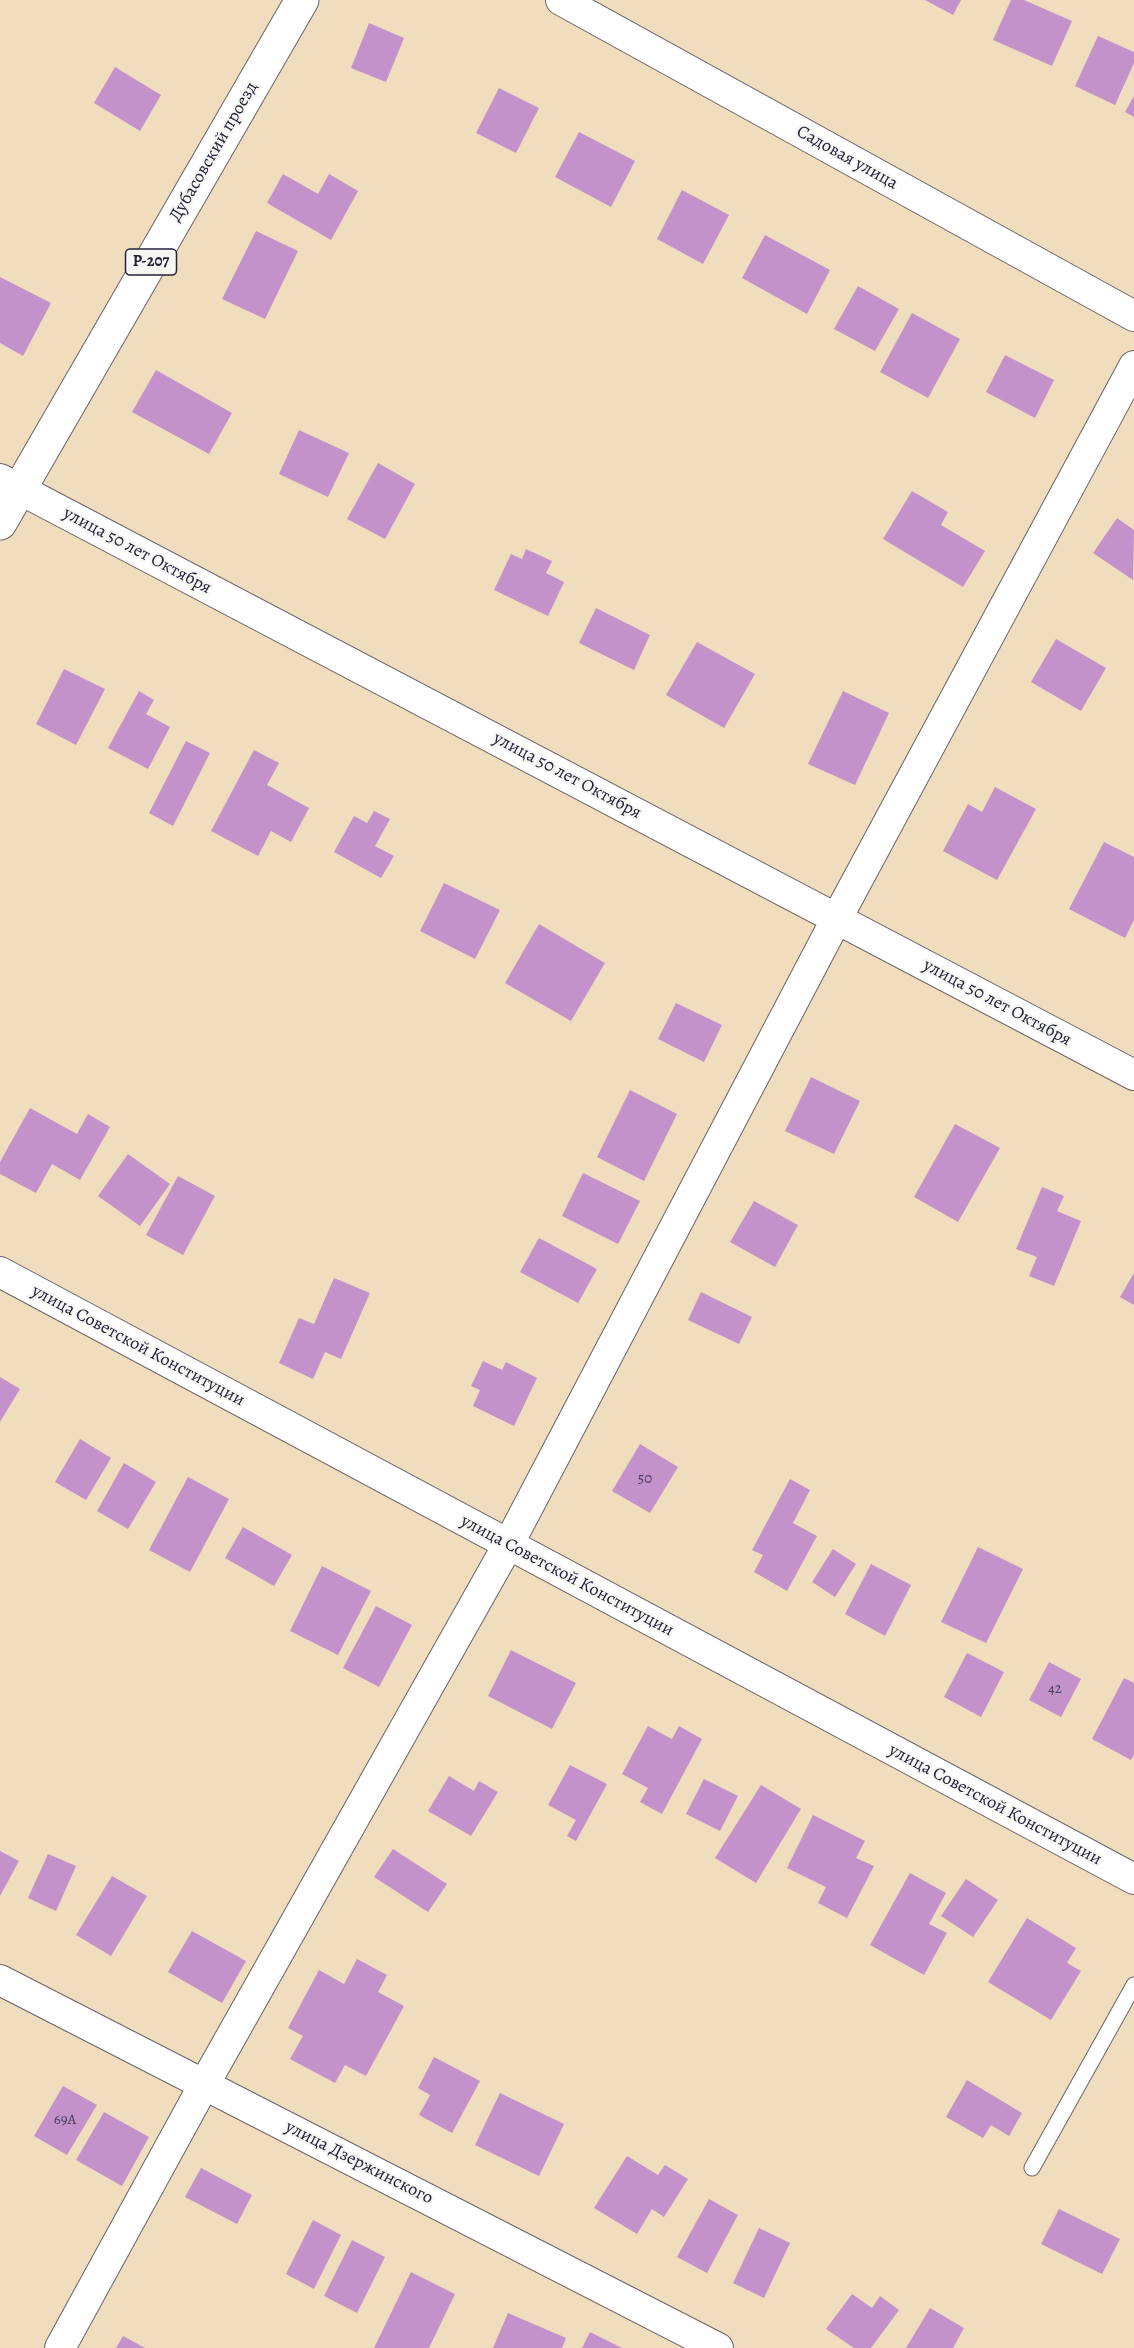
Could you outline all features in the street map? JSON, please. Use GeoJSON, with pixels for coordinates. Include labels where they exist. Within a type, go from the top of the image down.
{"type":"FeatureCollection","features":[{"type":"Feature","properties":{"kind":"main road","name":"Дубасовский проезд"},"geometry":{"type":"LineString","coordinates":[[0,523],[10,484],[302,0]]}},
{"type":"Feature","properties":{"kind":"street","name":"Садовая улица"},"geometry":{"type":"LineString","coordinates":[[561,0],[1134,316]]}},
{"type":"Feature","properties":{"kind":"street"},"geometry":{"type":"LineString","coordinates":[[60,2348],[205,2083],[508,1545],[837,918],[1134,366]]}},
{"type":"Feature","properties":{"kind":"street","name":"улица 50 лет Октября"},"geometry":{"type":"LineString","coordinates":[[10,484],[1134,1075]]}},
{"type":"Feature","properties":{"kind":"street","name":"улица Советской Конституции"},"geometry":{"type":"LineString","coordinates":[[0,1272],[1134,1879]]}},
{"type":"Feature","properties":{"kind":"street","name":"улица Дзержинского"},"geometry":{"type":"LineString","coordinates":[[0,1980],[205,2083],[718,2348]]}},
{"type":"Feature","properties":{"kind":"lane"},"geometry":{"type":"LineString","coordinates":[[1032,2168],[1134,1985]]}},
{"type":"Feature","properties":{"kind":"building"},"geometry":{"type":"Polygon","coordinates":[[[925,0],[961,0],[953,15],[925,0]]]}},
{"type":"Feature","properties":{"kind":"building"},"geometry":{"type":"Polygon","coordinates":[[[1011,0],[1024,0],[1072,21],[1052,66],[993,40],[1011,0]]]}},
{"type":"Feature","properties":{"kind":"building"},"geometry":{"type":"Polygon","coordinates":[[[369,23],[404,38],[386,82],[351,68],[369,23]]]}},
{"type":"Feature","properties":{"kind":"building"},"geometry":{"type":"Polygon","coordinates":[[[1098,36],[1134,52],[1134,63],[1115,105],[1075,86],[1098,36]]]}},
{"type":"Feature","properties":{"kind":"building"},"geometry":{"type":"Polygon","coordinates":[[[115,67],[161,95],[140,131],[94,103],[115,67]]]}},
{"type":"Feature","properties":{"kind":"building"},"geometry":{"type":"Polygon","coordinates":[[[499,88],[539,108],[516,153],[476,133],[499,88]]]}},
{"type":"Feature","properties":{"kind":"building"},"geometry":{"type":"Polygon","coordinates":[[[1134,96],[1134,117],[1125,112],[1134,96]]]}},
{"type":"Feature","properties":{"kind":"building"},"geometry":{"type":"Polygon","coordinates":[[[579,132],[635,161],[611,207],[555,177],[579,132]]]}},
{"type":"Feature","properties":{"kind":"building"},"geometry":{"type":"Polygon","coordinates":[[[283,174],[318,194],[329,174],[358,191],[331,240],[267,203],[283,174]]]}},
{"type":"Feature","properties":{"kind":"building"},"geometry":{"type":"Polygon","coordinates":[[[682,190],[729,215],[703,264],[657,239],[682,190]]]}},
{"type":"Feature","properties":{"kind":"building"},"geometry":{"type":"Polygon","coordinates":[[[256,231],[298,251],[265,319],[222,299],[256,231]]]}},
{"type":"Feature","properties":{"kind":"building"},"geometry":{"type":"Polygon","coordinates":[[[765,235],[830,270],[807,314],[742,278],[765,235]]]}},
{"type":"Feature","properties":{"kind":"building"},"geometry":{"type":"Polygon","coordinates":[[[0,277],[51,303],[23,356],[0,343],[0,277]]]}},
{"type":"Feature","properties":{"kind":"building"},"geometry":{"type":"Polygon","coordinates":[[[858,286],[899,309],[875,351],[834,329],[858,286]]]}},
{"type":"Feature","properties":{"kind":"building"},"geometry":{"type":"Polygon","coordinates":[[[912,313],[960,339],[928,398],[880,372],[912,313]]]}},
{"type":"Feature","properties":{"kind":"building"},"geometry":{"type":"Polygon","coordinates":[[[1005,355],[1054,380],[1035,418],[986,392],[1005,355]]]}},
{"type":"Feature","properties":{"kind":"building"},"geometry":{"type":"Polygon","coordinates":[[[156,370],[232,413],[209,454],[132,412],[156,370]]]}},
{"type":"Feature","properties":{"kind":"building"},"geometry":{"type":"Polygon","coordinates":[[[299,430],[349,453],[328,497],[279,474],[299,430]]]}},
{"type":"Feature","properties":{"kind":"building"},"geometry":{"type":"Polygon","coordinates":[[[378,463],[415,484],[385,539],[347,519],[378,463]]]}},
{"type":"Feature","properties":{"kind":"building"},"geometry":{"type":"Polygon","coordinates":[[[912,491],[948,512],[941,525],[985,551],[963,587],[883,539],[912,491]]]}},
{"type":"Feature","properties":{"kind":"building"},"geometry":{"type":"Polygon","coordinates":[[[1117,518],[1134,530],[1133,580],[1093,553],[1117,518]]]}},
{"type":"Feature","properties":{"kind":"building"},"geometry":{"type":"Polygon","coordinates":[[[526,549],[552,561],[546,573],[564,582],[548,616],[494,590],[511,554],[522,559],[526,549]]]}},
{"type":"Feature","properties":{"kind":"building"},"geometry":{"type":"Polygon","coordinates":[[[596,608],[650,635],[634,670],[579,643],[596,608]]]}},
{"type":"Feature","properties":{"kind":"building"},"geometry":{"type":"Polygon","coordinates":[[[1056,639],[1106,668],[1081,711],[1031,682],[1056,639]]]}},
{"type":"Feature","properties":{"kind":"building"},"geometry":{"type":"Polygon","coordinates":[[[697,642],[755,674],[724,728],[666,695],[697,642]]]}},
{"type":"Feature","properties":{"kind":"building"},"geometry":{"type":"Polygon","coordinates":[[[64,669],[105,689],[76,745],[36,724],[64,669]]]}},
{"type":"Feature","properties":{"kind":"building"},"geometry":{"type":"Polygon","coordinates":[[[139,691],[154,700],[146,714],[170,727],[148,769],[108,748],[139,691]]]}},
{"type":"Feature","properties":{"kind":"building"},"geometry":{"type":"Polygon","coordinates":[[[843,691],[889,713],[855,785],[808,764],[843,691]]]}},
{"type":"Feature","properties":{"kind":"building"},"geometry":{"type":"Polygon","coordinates":[[[186,741],[210,753],[173,826],[149,813],[186,741]]]}},
{"type":"Feature","properties":{"kind":"building"},"geometry":{"type":"Polygon","coordinates":[[[254,750],[279,763],[267,785],[309,808],[291,842],[271,831],[258,856],[211,831],[254,750]]]}},
{"type":"Feature","properties":{"kind":"building"},"geometry":{"type":"Polygon","coordinates":[[[995,787],[1036,809],[997,880],[943,851],[968,804],[982,812],[995,787]]]}},
{"type":"Feature","properties":{"kind":"building"},"geometry":{"type":"Polygon","coordinates":[[[374,811],[390,819],[375,846],[394,856],[381,878],[334,852],[354,816],[367,823],[374,811]]]}},
{"type":"Feature","properties":{"kind":"building"},"geometry":{"type":"Polygon","coordinates":[[[1104,842],[1134,857],[1134,920],[1125,938],[1069,909],[1104,842]]]}},
{"type":"Feature","properties":{"kind":"building"},"geometry":{"type":"Polygon","coordinates":[[[444,883],[500,910],[475,959],[420,931],[444,883]]]}},
{"type":"Feature","properties":{"kind":"building"},"geometry":{"type":"Polygon","coordinates":[[[539,924],[605,963],[571,1021],[505,983],[539,924]]]}},
{"type":"Feature","properties":{"kind":"building"},"geometry":{"type":"Polygon","coordinates":[[[676,1003],[722,1025],[704,1062],[658,1039],[676,1003]]]}},
{"type":"Feature","properties":{"kind":"building"},"geometry":{"type":"Polygon","coordinates":[[[811,1077],[860,1101],[834,1154],[785,1131],[811,1077]]]}},
{"type":"Feature","properties":{"kind":"building"},"geometry":{"type":"Polygon","coordinates":[[[630,1090],[677,1114],[644,1181],[597,1157],[630,1090]]]}},
{"type":"Feature","properties":{"kind":"building"},"geometry":{"type":"Polygon","coordinates":[[[30,1108],[77,1134],[88,1114],[110,1127],[80,1180],[52,1164],[36,1193],[0,1174],[0,1162],[30,1108]]]}},
{"type":"Feature","properties":{"kind":"building"},"geometry":{"type":"Polygon","coordinates":[[[955,1124],[1000,1148],[958,1222],[914,1197],[955,1124]]]}},
{"type":"Feature","properties":{"kind":"building"},"geometry":{"type":"Polygon","coordinates":[[[128,1154],[170,1184],[140,1226],[98,1196],[128,1154]]]}},
{"type":"Feature","properties":{"kind":"building"},"geometry":{"type":"Polygon","coordinates":[[[583,1173],[640,1201],[618,1244],[562,1216],[583,1173]]]}},
{"type":"Feature","properties":{"kind":"building"},"geometry":{"type":"Polygon","coordinates":[[[178,1176],[215,1196],[183,1255],[146,1235],[178,1176]]]}},
{"type":"Feature","properties":{"kind":"building"},"geometry":{"type":"Polygon","coordinates":[[[1042,1187],[1064,1196],[1057,1211],[1081,1221],[1054,1286],[1029,1276],[1037,1257],[1016,1249],[1042,1187]]]}},
{"type":"Feature","properties":{"kind":"building"},"geometry":{"type":"Polygon","coordinates":[[[754,1201],[798,1225],[775,1267],[730,1242],[754,1201]]]}},
{"type":"Feature","properties":{"kind":"building"},"geometry":{"type":"Polygon","coordinates":[[[539,1238],[597,1269],[578,1303],[520,1272],[539,1238]]]}},
{"type":"Feature","properties":{"kind":"building"},"geometry":{"type":"Polygon","coordinates":[[[1134,1273],[1134,1305],[1120,1297],[1134,1273]]]}},
{"type":"Feature","properties":{"kind":"building"},"geometry":{"type":"Polygon","coordinates":[[[334,1278],[370,1293],[341,1359],[325,1352],[313,1379],[279,1363],[299,1318],[314,1324],[334,1278]]]}},
{"type":"Feature","properties":{"kind":"building"},"geometry":{"type":"Polygon","coordinates":[[[701,1292],[752,1317],[739,1344],[688,1320],[701,1292]]]}},
{"type":"Feature","properties":{"kind":"building"},"geometry":{"type":"Polygon","coordinates":[[[483,1361],[502,1370],[506,1362],[537,1378],[514,1426],[473,1406],[480,1390],[471,1386],[483,1361]]]}},
{"type":"Feature","properties":{"kind":"building"},"geometry":{"type":"Polygon","coordinates":[[[0,1377],[20,1389],[0,1422],[0,1377]]]}},
{"type":"Feature","properties":{"kind":"building"},"geometry":{"type":"Polygon","coordinates":[[[80,1439],[111,1458],[86,1500],[55,1482],[80,1439]]]}},
{"type":"Feature","properties":{"kind":"building"},"geometry":{"type":"Polygon","coordinates":[[[640,1444],[678,1467],[650,1513],[612,1491],[640,1444]]]}},
{"type":"Feature","properties":{"kind":"building"},"geometry":{"type":"Polygon","coordinates":[[[124,1463],[156,1482],[128,1529],[97,1511],[124,1463]]]}},
{"type":"Feature","properties":{"kind":"building"},"geometry":{"type":"Polygon","coordinates":[[[188,1477],[229,1499],[190,1572],[149,1550],[188,1477]]]}},
{"type":"Feature","properties":{"kind":"building"},"geometry":{"type":"Polygon","coordinates":[[[790,1479],[810,1490],[793,1523],[817,1536],[787,1591],[754,1572],[763,1555],[752,1550],[790,1479]]]}},
{"type":"Feature","properties":{"kind":"building"},"geometry":{"type":"Polygon","coordinates":[[[243,1527],[292,1555],[274,1586],[225,1558],[243,1527]]]}},
{"type":"Feature","properties":{"kind":"building"},"geometry":{"type":"Polygon","coordinates":[[[978,1547],[1023,1569],[986,1643],[941,1622],[978,1547]]]}},
{"type":"Feature","properties":{"kind":"building"},"geometry":{"type":"Polygon","coordinates":[[[833,1549],[856,1564],[835,1597],[812,1582],[833,1549]]]}},
{"type":"Feature","properties":{"kind":"building"},"geometry":{"type":"Polygon","coordinates":[[[871,1564],[911,1585],[885,1636],[845,1614],[871,1564]]]}},
{"type":"Feature","properties":{"kind":"building"},"geometry":{"type":"Polygon","coordinates":[[[322,1566],[371,1591],[338,1655],[290,1631],[322,1566]]]}},
{"type":"Feature","properties":{"kind":"building"},"geometry":{"type":"Polygon","coordinates":[[[376,1606],[412,1625],[379,1687],[343,1668],[376,1606]]]}},
{"type":"Feature","properties":{"kind":"building"},"geometry":{"type":"Polygon","coordinates":[[[511,1650],[576,1683],[552,1729],[488,1696],[511,1650]]]}},
{"type":"Feature","properties":{"kind":"building"},"geometry":{"type":"Polygon","coordinates":[[[967,1653],[1004,1672],[981,1717],[944,1697],[967,1653]]]}},
{"type":"Feature","properties":{"kind":"building"},"geometry":{"type":"Polygon","coordinates":[[[1049,1662],[1081,1679],[1061,1717],[1029,1700],[1049,1662]]]}},
{"type":"Feature","properties":{"kind":"building"},"geometry":{"type":"Polygon","coordinates":[[[1124,1678],[1134,1683],[1134,1754],[1131,1760],[1092,1739],[1124,1678]]]}},
{"type":"Feature","properties":{"kind":"building"},"geometry":{"type":"Polygon","coordinates":[[[648,1726],[672,1739],[679,1726],[702,1739],[662,1814],[640,1802],[648,1788],[622,1774],[648,1726]]]}},
{"type":"Feature","properties":{"kind":"building"},"geometry":{"type":"Polygon","coordinates":[[[570,1765],[607,1784],[576,1841],[567,1836],[576,1820],[548,1805],[570,1765]]]}},
{"type":"Feature","properties":{"kind":"building"},"geometry":{"type":"Polygon","coordinates":[[[449,1776],[474,1791],[479,1781],[498,1792],[471,1836],[428,1811],[449,1776]]]}},
{"type":"Feature","properties":{"kind":"building"},"geometry":{"type":"Polygon","coordinates":[[[704,1779],[738,1796],[720,1831],[686,1814],[704,1779]]]}},
{"type":"Feature","properties":{"kind":"building"},"geometry":{"type":"Polygon","coordinates":[[[761,1785],[801,1809],[756,1883],[715,1858],[761,1785]]]}},
{"type":"Feature","properties":{"kind":"building"},"geometry":{"type":"Polygon","coordinates":[[[813,1815],[865,1841],[856,1858],[874,1866],[847,1918],[818,1903],[826,1887],[787,1868],[813,1815]]]}},
{"type":"Feature","properties":{"kind":"building"},"geometry":{"type":"Polygon","coordinates":[[[393,1849],[447,1884],[428,1912],[374,1877],[393,1849]]]}},
{"type":"Feature","properties":{"kind":"building"},"geometry":{"type":"Polygon","coordinates":[[[0,1851],[19,1861],[0,1896],[0,1851]]]}},
{"type":"Feature","properties":{"kind":"building"},"geometry":{"type":"Polygon","coordinates":[[[48,1854],[76,1866],[56,1911],[28,1898],[48,1854]]]}},
{"type":"Feature","properties":{"kind":"building"},"geometry":{"type":"Polygon","coordinates":[[[910,1873],[946,1893],[929,1924],[947,1933],[924,1975],[870,1945],[910,1873]]]}},
{"type":"Feature","properties":{"kind":"building"},"geometry":{"type":"Polygon","coordinates":[[[112,1876],[147,1896],[111,1956],[76,1935],[112,1876]]]}},
{"type":"Feature","properties":{"kind":"building"},"geometry":{"type":"Polygon","coordinates":[[[966,1879],[998,1900],[973,1937],[941,1916],[966,1879]]]}},
{"type":"Feature","properties":{"kind":"building"},"geometry":{"type":"Polygon","coordinates":[[[1027,1918],[1076,1948],[1067,1963],[1081,1971],[1051,2020],[988,1982],[1027,1918]]]}},
{"type":"Feature","properties":{"kind":"building"},"geometry":{"type":"Polygon","coordinates":[[[192,1931],[246,1961],[222,2003],[168,1972],[192,1931]]]}},
{"type":"Feature","properties":{"kind":"building"},"geometry":{"type":"Polygon","coordinates":[[[357,1959],[387,1975],[378,1992],[404,2006],[366,2076],[345,2065],[335,2083],[290,2059],[303,2036],[288,2028],[319,1970],[344,1984],[357,1959]]]}},
{"type":"Feature","properties":{"kind":"building"},"geometry":{"type":"Polygon","coordinates":[[[434,2057],[480,2081],[452,2133],[419,2115],[430,2095],[418,2088],[434,2057]]]}},
{"type":"Feature","properties":{"kind":"building"},"geometry":{"type":"Polygon","coordinates":[[[967,2080],[1022,2113],[1009,2136],[991,2125],[983,2138],[946,2117],[967,2080]]]}},
{"type":"Feature","properties":{"kind":"building"},"geometry":{"type":"Polygon","coordinates":[[[63,2086],[97,2105],[67,2155],[34,2136],[63,2086]]]}},
{"type":"Feature","properties":{"kind":"building"},"geometry":{"type":"Polygon","coordinates":[[[500,2093],[564,2124],[539,2176],[475,2145],[500,2093]]]}},
{"type":"Feature","properties":{"kind":"building"},"geometry":{"type":"Polygon","coordinates":[[[104,2112],[149,2137],[122,2186],[76,2160],[104,2112]]]}},
{"type":"Feature","properties":{"kind":"building"},"geometry":{"type":"Polygon","coordinates":[[[627,2156],[658,2175],[665,2165],[688,2179],[664,2217],[652,2209],[637,2234],[594,2208],[627,2156]]]}},
{"type":"Feature","properties":{"kind":"building"},"geometry":{"type":"Polygon","coordinates":[[[201,2168],[252,2195],[237,2224],[185,2197],[201,2168]]]}},
{"type":"Feature","properties":{"kind":"building"},"geometry":{"type":"Polygon","coordinates":[[[709,2199],[738,2215],[707,2273],[677,2257],[709,2199]]]}},
{"type":"Feature","properties":{"kind":"building"},"geometry":{"type":"Polygon","coordinates":[[[1059,2209],[1120,2239],[1102,2274],[1041,2244],[1059,2209]]]}},
{"type":"Feature","properties":{"kind":"building"},"geometry":{"type":"Polygon","coordinates":[[[313,2220],[341,2235],[314,2289],[286,2274],[313,2220]]]}},
{"type":"Feature","properties":{"kind":"building"},"geometry":{"type":"Polygon","coordinates":[[[759,2228],[790,2243],[764,2298],[733,2283],[759,2228]]]}},
{"type":"Feature","properties":{"kind":"building"},"geometry":{"type":"Polygon","coordinates":[[[352,2240],[385,2257],[357,2313],[324,2296],[352,2240]]]}},
{"type":"Feature","properties":{"kind":"building"},"geometry":{"type":"Polygon","coordinates":[[[411,2272],[455,2294],[429,2348],[374,2348],[411,2272]]]}},
{"type":"Feature","properties":{"kind":"building"},"geometry":{"type":"Polygon","coordinates":[[[852,2294],[872,2308],[880,2296],[899,2310],[871,2348],[854,2348],[826,2329],[852,2294]]]}},
{"type":"Feature","properties":{"kind":"building"},"geometry":{"type":"Polygon","coordinates":[[[930,2308],[964,2328],[953,2348],[906,2348],[930,2308]]]}},
{"type":"Feature","properties":{"kind":"building"},"geometry":{"type":"Polygon","coordinates":[[[508,2313],[566,2338],[562,2348],[493,2348],[508,2313]]]}},
{"type":"Feature","properties":{"kind":"building"},"geometry":{"type":"Polygon","coordinates":[[[590,2332],[622,2348],[582,2348],[590,2332]]]}},
{"type":"Feature","properties":{"kind":"building"},"geometry":{"type":"Polygon","coordinates":[[[123,2336],[145,2348],[116,2348],[123,2336]]]}}]}
